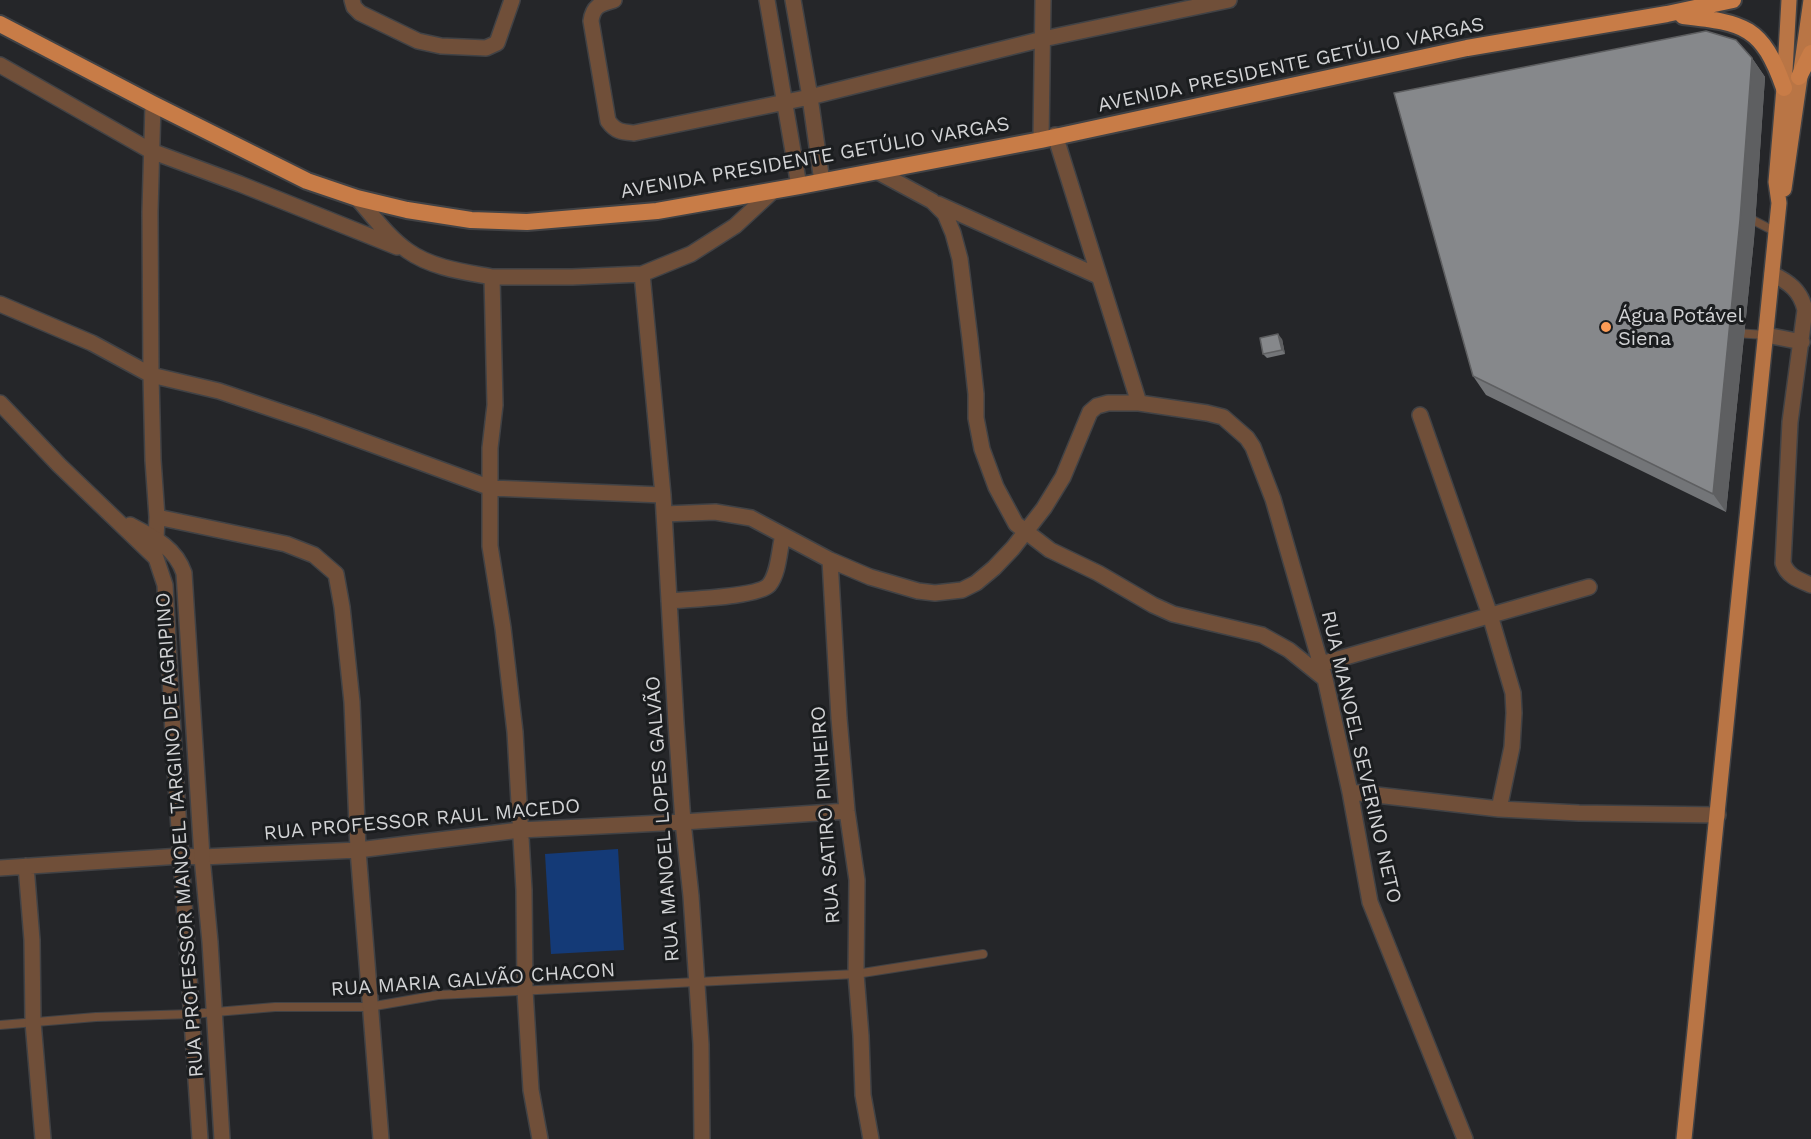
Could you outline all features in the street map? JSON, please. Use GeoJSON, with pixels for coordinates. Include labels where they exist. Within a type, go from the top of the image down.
{"type":"FeatureCollection","features":[{"type":"Feature","properties":{"kind":"highway"},"geometry":{"type":"LineString","coordinates":[[1667,14],[1704,3],[1733,0]]}},
{"type":"Feature","properties":{"kind":"highway"},"geometry":{"type":"LineString","coordinates":[[1667,14],[1718,20],[1755,34],[1768,49],[1784,88]]}},
{"type":"Feature","properties":{"kind":"highway","name":"AVENIDA PRESIDENTE GETÚLIO VARGAS"},"geometry":{"type":"LineString","coordinates":[[0,24],[308,181],[357,198],[406,210],[471,220],[527,222],[657,211],[822,182],[1048,138],[1467,48],[1667,14]]}},
{"type":"Feature","properties":{"kind":"highway"},"geometry":{"type":"LineString","coordinates":[[1799,77],[1811,53]]}},
{"type":"Feature","properties":{"kind":"main road"},"geometry":{"type":"LineString","coordinates":[[1779,203],[1776,182],[1788,0]]}},
{"type":"Feature","properties":{"kind":"main road"},"geometry":{"type":"LineString","coordinates":[[1684,1139],[1779,203],[1787,176],[1811,0]]}},
{"type":"Feature","properties":{"kind":"street"},"geometry":{"type":"LineString","coordinates":[[352,0],[354,8],[360,13],[418,41],[441,46],[486,48],[497,43],[512,0]]}},
{"type":"Feature","properties":{"kind":"street"},"geometry":{"type":"LineString","coordinates":[[614,0],[598,4],[592,12],[591,21],[608,121],[614,129],[634,133],[810,98],[1043,39],[1229,0]]}},
{"type":"Feature","properties":{"kind":"street"},"geometry":{"type":"LineString","coordinates":[[767,0],[799,186]]}},
{"type":"Feature","properties":{"kind":"street"},"geometry":{"type":"LineString","coordinates":[[793,0],[822,182]]}},
{"type":"Feature","properties":{"kind":"street"},"geometry":{"type":"LineString","coordinates":[[1043,0],[1048,138],[1098,276],[1139,403]]}},
{"type":"Feature","properties":{"kind":"street"},"geometry":{"type":"LineString","coordinates":[[0,65],[151,152],[240,184],[433,263],[492,277],[642,274],[691,254],[735,226],[774,190]]}},
{"type":"Feature","properties":{"kind":"street"},"geometry":{"type":"LineString","coordinates":[[0,403],[67,473],[115,517],[153,545],[157,517],[151,375],[153,104]]}},
{"type":"Feature","properties":{"kind":"street"},"geometry":{"type":"LineString","coordinates":[[878,171],[932,201],[1098,276]]}},
{"type":"Feature","properties":{"kind":"street"},"geometry":{"type":"LineString","coordinates":[[357,198],[386,232],[409,252]]}},
{"type":"Feature","properties":{"kind":"street"},"geometry":{"type":"LineString","coordinates":[[932,201],[945,214],[960,259],[972,350],[976,418],[982,449],[996,487],[1016,524],[1050,550],[1173,614],[1262,635],[1323,672],[1490,615],[1589,587]]}},
{"type":"Feature","properties":{"kind":"street","name":"RUA MANOEL LOPES GALVÃO"},"geometry":{"type":"LineString","coordinates":[[642,274],[663,495],[683,822],[697,982],[701,1044],[702,1139]]}},
{"type":"Feature","properties":{"kind":"street"},"geometry":{"type":"LineString","coordinates":[[1772,274],[1790,284],[1804,302],[1802,342],[1790,422],[1783,563],[1785,569],[1791,574],[1811,585]]}},
{"type":"Feature","properties":{"kind":"street"},"geometry":{"type":"LineString","coordinates":[[492,277],[495,405],[490,448],[490,546],[503,628],[515,732],[524,890],[525,990],[531,1090],[540,1139]]}},
{"type":"Feature","properties":{"kind":"street"},"geometry":{"type":"LineString","coordinates":[[0,304],[92,344],[151,375],[219,391],[490,488],[663,495]]}},
{"type":"Feature","properties":{"kind":"street"},"geometry":{"type":"LineString","coordinates":[[1766,334],[1802,342]]}},
{"type":"Feature","properties":{"kind":"street","name":"RUA MANOEL SEVERINO NETO"},"geometry":{"type":"LineString","coordinates":[[664,514],[715,512],[734,514],[762,523],[830,560],[870,577],[918,591],[951,593],[976,583],[994,568],[1026,532],[1063,477],[1090,412],[1097,406],[1108,403],[1139,403],[1223,417],[1247,438],[1253,447],[1273,499],[1323,672],[1350,792],[1370,902],[1465,1139]]}},
{"type":"Feature","properties":{"kind":"street"},"geometry":{"type":"LineString","coordinates":[[1420,415],[1490,615],[1513,693],[1512,747],[1499,809]]}},
{"type":"Feature","properties":{"kind":"street"},"geometry":{"type":"LineString","coordinates":[[157,517],[286,544],[314,555],[336,574],[342,607],[352,702],[358,850],[381,1139]]}},
{"type":"Feature","properties":{"kind":"street"},"geometry":{"type":"LineString","coordinates":[[669,601],[732,595],[763,589],[773,576],[783,535]]}},
{"type":"Feature","properties":{"kind":"street","name":"RUA PROFESSOR MANOEL TARGINO DE AGRIPINO"},"geometry":{"type":"LineString","coordinates":[[153,545],[165,585],[200,1139]]}},
{"type":"Feature","properties":{"kind":"street","name":"RUA PROFESSOR MANOEL TARGINO DE AGRIPINO"},"geometry":{"type":"LineString","coordinates":[[153,545],[180,561],[184,573],[222,1139]]}},
{"type":"Feature","properties":{"kind":"street","name":"RUA SATIRO PINHEIRO"},"geometry":{"type":"LineString","coordinates":[[830,560],[839,718],[847,811],[857,880],[856,974],[863,1095],[871,1139]]}},
{"type":"Feature","properties":{"kind":"street"},"geometry":{"type":"LineString","coordinates":[[1350,792],[1499,809],[1579,813],[1718,815]]}},
{"type":"Feature","properties":{"kind":"street","name":"RUA PROFESSOR RAUL MACEDO"},"geometry":{"type":"LineString","coordinates":[[0,868],[181,856],[358,850],[520,830],[847,811]]}},
{"type":"Feature","properties":{"kind":"street"},"geometry":{"type":"LineString","coordinates":[[26,866],[32,940],[33,1023],[43,1139]]}},
{"type":"Feature","properties":{"kind":"lane"},"geometry":{"type":"LineString","coordinates":[[1742,208],[1744,215],[1776,232]]}},
{"type":"Feature","properties":{"kind":"lane"},"geometry":{"type":"LineString","coordinates":[[1721,332],[1766,334]]}},
{"type":"Feature","properties":{"kind":"lane","name":"RUA MARIA GALVÃO CHACON"},"geometry":{"type":"LineString","coordinates":[[0,1025],[96,1017],[192,1014],[275,1006],[369,1007],[438,995],[856,974],[982,954]]}},
{"type":"Feature","properties":{"kind":"shaded area"},"geometry":{"type":"Polygon","coordinates":[[[618,849],[624,950],[551,954],[545,854],[618,849]]]}},
{"type":"Feature","properties":{"kind":"building"},"geometry":{"type":"Polygon","coordinates":[[[1706,31],[1736,40],[1752,58],[1740,220],[1713,494],[1473,376],[1394,93],[1706,31]]]}},
{"type":"Feature","properties":{"kind":"building"},"geometry":{"type":"Polygon","coordinates":[[[1278,334],[1282,350],[1263,354],[1260,338],[1278,334]]]}},
{"type":"Feature","properties":{"kind":"place","name":"Água Potável Siena"},"geometry":{"type":"Point","coordinates":[1606,327]}}]}
